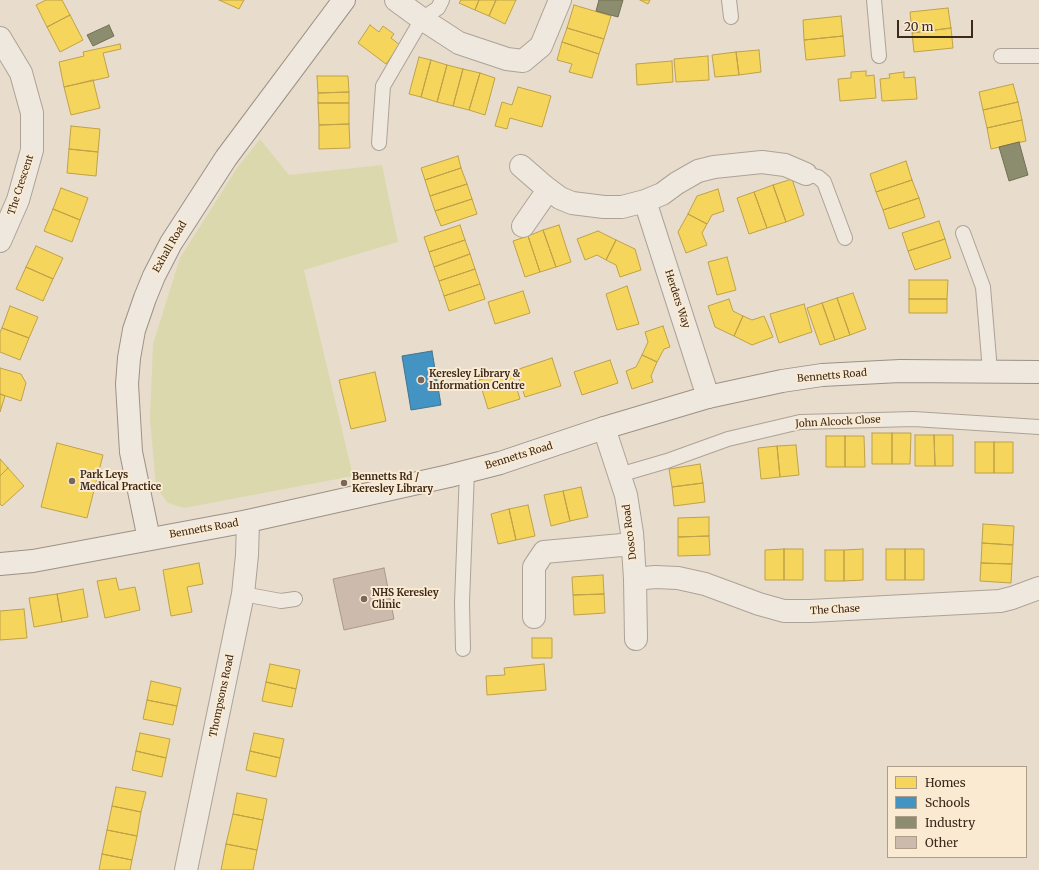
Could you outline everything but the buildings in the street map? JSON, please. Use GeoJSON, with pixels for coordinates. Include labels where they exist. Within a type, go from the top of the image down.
{"type":"FeatureCollection","features":[{"type":"Feature","properties":{"kind":"street","name":"Exhall Road"},"geometry":{"type":"LineString","coordinates":[[149,539],[131,452],[127,384],[129,358],[134,330],[144,298],[170,243],[226,158],[344,0]]}},
{"type":"Feature","properties":{"kind":"street"},"geometry":{"type":"LineString","coordinates":[[396,0],[459,43],[508,59],[523,61],[541,46],[560,0]]}},
{"type":"Feature","properties":{"kind":"street","name":"The Crescent"},"geometry":{"type":"LineString","coordinates":[[0,38],[21,73],[32,113],[32,150],[18,200],[0,241]]}},
{"type":"Feature","properties":{"kind":"street"},"geometry":{"type":"LineString","coordinates":[[521,166],[548,190],[560,198],[572,203],[622,207],[645,201],[662,194],[698,171],[714,167],[762,162],[785,165],[806,174]]}},
{"type":"Feature","properties":{"kind":"street"},"geometry":{"type":"LineString","coordinates":[[523,226],[548,190]]}},
{"type":"Feature","properties":{"kind":"street","name":"Herders Way"},"geometry":{"type":"LineString","coordinates":[[645,201],[708,397]]}},
{"type":"Feature","properties":{"kind":"street","name":"Bennetts Road"},"geometry":{"type":"LineString","coordinates":[[0,564],[33,560],[248,521],[467,471],[708,397],[759,385],[822,375],[900,371],[1039,372]]}},
{"type":"Feature","properties":{"kind":"street","name":"Dosco Road"},"geometry":{"type":"LineString","coordinates":[[604,428],[626,496],[633,544],[636,639]]}},
{"type":"Feature","properties":{"kind":"street","name":"Thompsons Road"},"geometry":{"type":"LineString","coordinates":[[186,870],[243,594],[247,555],[248,521]]}},
{"type":"Feature","properties":{"kind":"street"},"geometry":{"type":"LineString","coordinates":[[534,617],[534,567],[544,552],[633,544]]}},
{"type":"Feature","properties":{"kind":"street","name":"The Chase"},"geometry":{"type":"LineString","coordinates":[[635,579],[678,578],[705,584],[759,604],[784,611],[810,611],[1000,601],[1039,588]]}},
{"type":"Feature","properties":{"kind":"lane"},"geometry":{"type":"LineString","coordinates":[[379,143],[383,86],[422,19],[438,8],[442,0]]}},
{"type":"Feature","properties":{"kind":"lane"},"geometry":{"type":"LineString","coordinates":[[729,0],[731,17]]}},
{"type":"Feature","properties":{"kind":"lane"},"geometry":{"type":"LineString","coordinates":[[874,0],[879,56]]}},
{"type":"Feature","properties":{"kind":"lane"},"geometry":{"type":"LineString","coordinates":[[1001,56],[1039,56]]}},
{"type":"Feature","properties":{"kind":"lane"},"geometry":{"type":"LineString","coordinates":[[806,174],[818,177],[824,182],[845,238]]}},
{"type":"Feature","properties":{"kind":"lane"},"geometry":{"type":"LineString","coordinates":[[963,233],[983,287],[990,372]]}},
{"type":"Feature","properties":{"kind":"lane","name":"John Alcock Close"},"geometry":{"type":"LineString","coordinates":[[620,475],[667,461],[728,439],[800,422],[914,419],[1039,427]]}},
{"type":"Feature","properties":{"kind":"lane"},"geometry":{"type":"LineString","coordinates":[[463,649],[462,602],[467,471]]}},
{"type":"Feature","properties":{"kind":"lane"},"geometry":{"type":"LineString","coordinates":[[243,594],[281,601],[295,599]]}},
{"type":"Feature","properties":{"kind":"shaded area"},"geometry":{"type":"Polygon","coordinates":[[[260,139],[289,175],[382,165],[398,242],[304,270],[353,476],[184,508],[168,503],[156,487],[150,419],[153,344],[180,258],[237,168],[260,139]]]}},
{"type":"Feature","properties":{"kind":"place","name":"Keresley Library & Information Centre"},"geometry":{"type":"Point","coordinates":[421,380]}},
{"type":"Feature","properties":{"kind":"place","name":"Park Leys Medical Practice"},"geometry":{"type":"Point","coordinates":[72,481]}},
{"type":"Feature","properties":{"kind":"place","name":"Bennetts Rd / Keresley Library"},"geometry":{"type":"Point","coordinates":[344,483]}},
{"type":"Feature","properties":{"kind":"place","name":"NHS Keresley Clinic"},"geometry":{"type":"Point","coordinates":[364,599]}}]}
